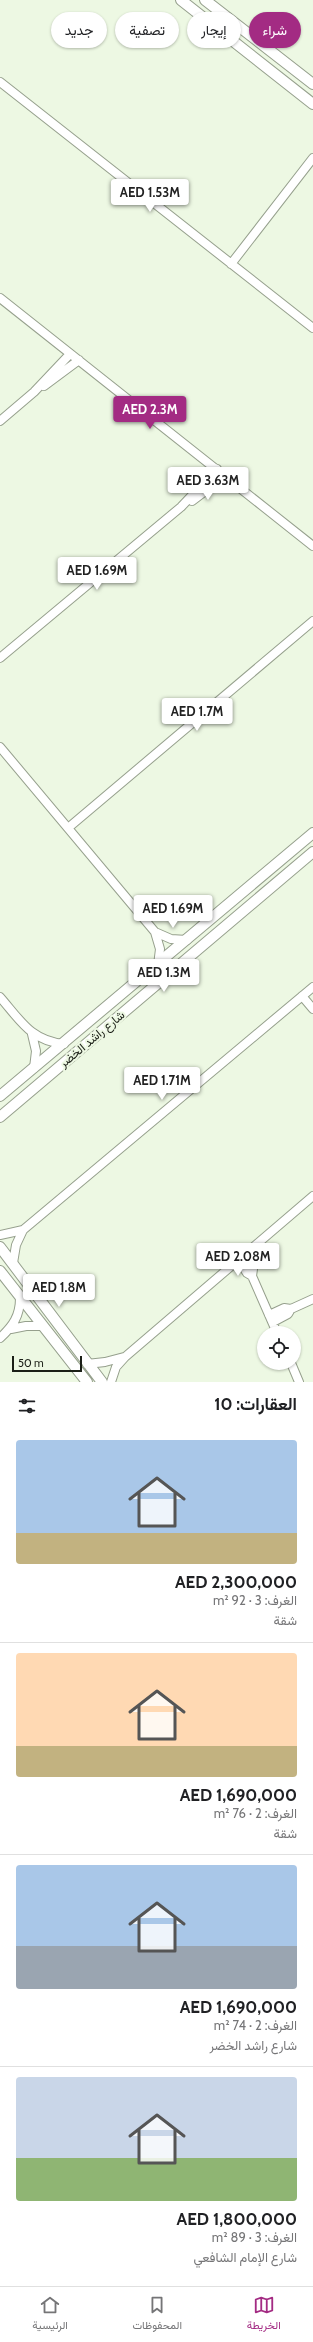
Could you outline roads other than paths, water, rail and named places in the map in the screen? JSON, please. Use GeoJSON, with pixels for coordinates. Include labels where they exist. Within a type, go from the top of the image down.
{"type":"FeatureCollection","features":[{"type":"Feature","properties":{"kind":"street"},"geometry":{"type":"LineString","coordinates":[[181,0],[313,104]]}},
{"type":"Feature","properties":{"kind":"street"},"geometry":{"type":"LineString","coordinates":[[205,0],[313,84]]}},
{"type":"Feature","properties":{"kind":"street"},"geometry":{"type":"LineString","coordinates":[[0,82],[313,328]]}},
{"type":"Feature","properties":{"kind":"street"},"geometry":{"type":"LineString","coordinates":[[231,264],[313,158]]}},
{"type":"Feature","properties":{"kind":"street"},"geometry":{"type":"LineString","coordinates":[[0,298],[313,546]]}},
{"type":"Feature","properties":{"kind":"street"},"geometry":{"type":"LineString","coordinates":[[34,392],[70,354]]}},
{"type":"Feature","properties":{"kind":"street"},"geometry":{"type":"LineString","coordinates":[[0,421],[34,392],[79,360]]}},
{"type":"Feature","properties":{"kind":"street"},"geometry":{"type":"LineString","coordinates":[[181,507],[217,470]]}},
{"type":"Feature","properties":{"kind":"street"},"geometry":{"type":"LineString","coordinates":[[0,658],[181,507],[225,476]]}},
{"type":"Feature","properties":{"kind":"street"},"geometry":{"type":"LineString","coordinates":[[68,828],[313,621]]}},
{"type":"Feature","properties":{"kind":"street"},"geometry":{"type":"LineString","coordinates":[[0,747],[156,932],[171,939],[188,940]]}},
{"type":"Feature","properties":{"kind":"street","name":"شارع راشد الخضر"},"geometry":{"type":"LineString","coordinates":[[0,1096],[188,940],[313,833]]}},
{"type":"Feature","properties":{"kind":"street","name":"شارع راشد الخضر"},"geometry":{"type":"LineString","coordinates":[[0,1117],[313,852]]}},
{"type":"Feature","properties":{"kind":"street"},"geometry":{"type":"LineString","coordinates":[[156,932],[160,949],[157,966]]}},
{"type":"Feature","properties":{"kind":"street"},"geometry":{"type":"LineString","coordinates":[[13,1263],[16,1245],[23,1230],[313,987]]}},
{"type":"Feature","properties":{"kind":"street"},"geometry":{"type":"LineString","coordinates":[[302,996],[313,1009]]}},
{"type":"Feature","properties":{"kind":"street"},"geometry":{"type":"LineString","coordinates":[[0,997],[32,1034],[47,1041],[64,1044]]}},
{"type":"Feature","properties":{"kind":"street"},"geometry":{"type":"LineString","coordinates":[[32,1034],[36,1051],[34,1068]]}},
{"type":"Feature","properties":{"kind":"street"},"geometry":{"type":"LineString","coordinates":[[111,1382],[116,1367],[124,1357],[313,1196]]}},
{"type":"Feature","properties":{"kind":"street"},"geometry":{"type":"LineString","coordinates":[[0,1235],[23,1230]]}},
{"type":"Feature","properties":{"kind":"street"},"geometry":{"type":"LineString","coordinates":[[0,1246],[102,1382]]}},
{"type":"Feature","properties":{"kind":"street"},"geometry":{"type":"LineString","coordinates":[[245,1253],[253,1269],[252,1276],[274,1326]]}},
{"type":"Feature","properties":{"kind":"street"},"geometry":{"type":"LineString","coordinates":[[238,1259],[247,1273],[252,1276]]}},
{"type":"Feature","properties":{"kind":"street"},"geometry":{"type":"LineString","coordinates":[[0,1271],[87,1382]]}},
{"type":"Feature","properties":{"kind":"street"},"geometry":{"type":"LineString","coordinates":[[0,1338],[11,1329],[18,1315],[20,1298]]}},
{"type":"Feature","properties":{"kind":"street"},"geometry":{"type":"LineString","coordinates":[[271,1318],[282,1309],[291,1309],[313,1299]]}},
{"type":"Feature","properties":{"kind":"street"},"geometry":{"type":"LineString","coordinates":[[11,1329],[26,1326],[42,1326]]}},
{"type":"Feature","properties":{"kind":"street"},"geometry":{"type":"LineString","coordinates":[[87,1364],[105,1362],[124,1357]]}},
{"type":"Feature","properties":{"kind":"street"},"geometry":{"type":"LineString","coordinates":[[294,1370],[299,1382]]}}]}
